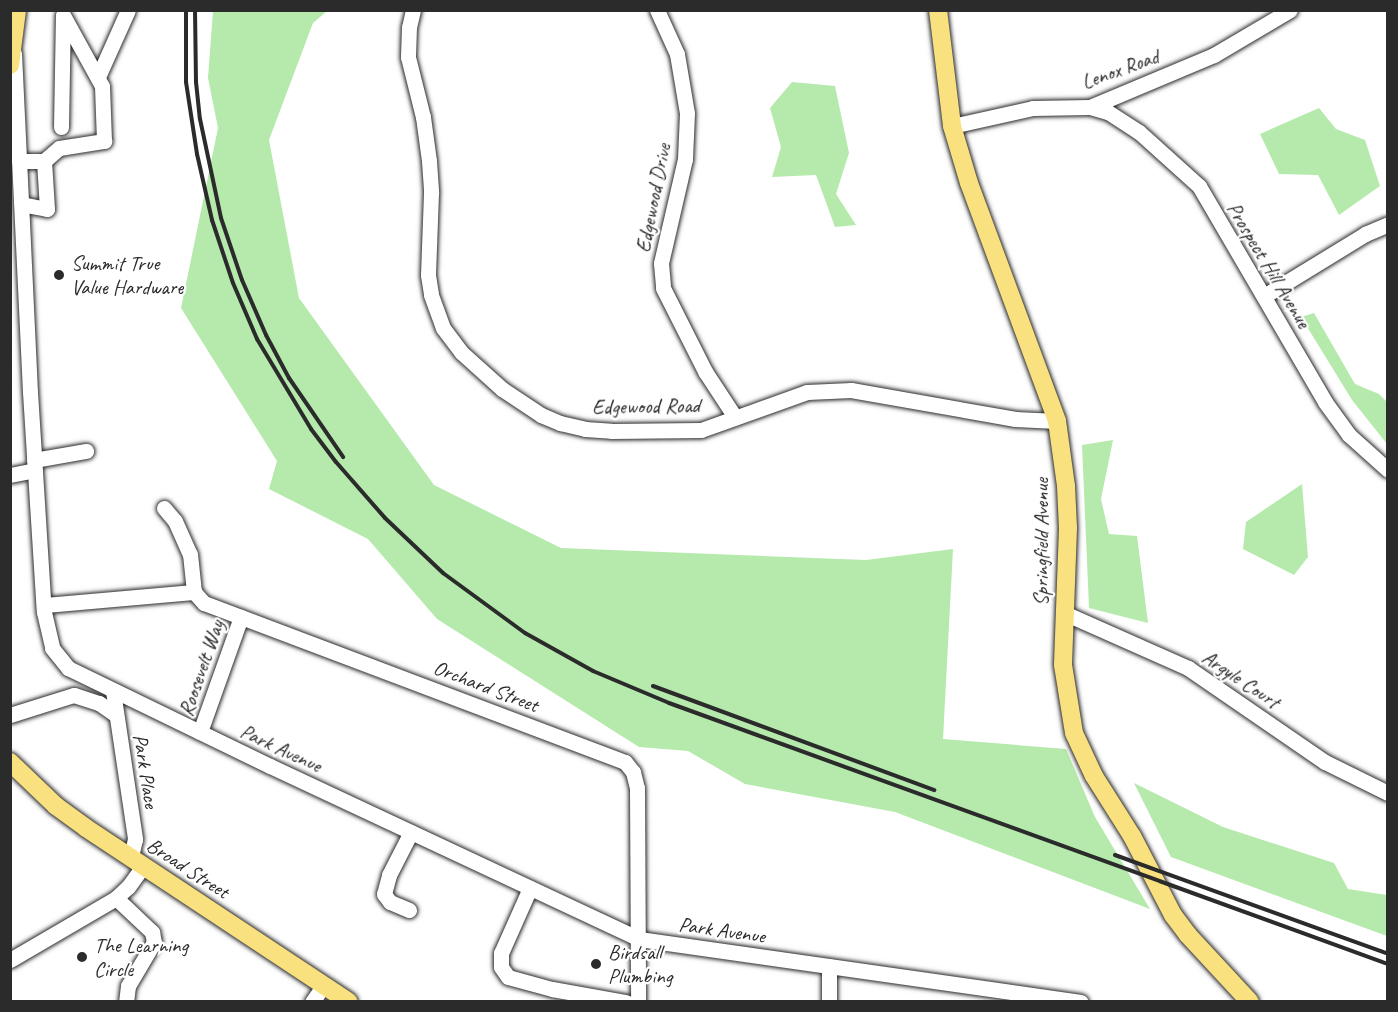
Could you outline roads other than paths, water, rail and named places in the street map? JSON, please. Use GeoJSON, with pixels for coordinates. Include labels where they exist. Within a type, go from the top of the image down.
{"type":"FeatureCollection","features":[{"type":"Feature","properties":{"kind":"main road"},"geometry":{"type":"LineString","coordinates":[[12,58],[17,10]]}},
{"type":"Feature","properties":{"kind":"main road","name":"Springfield Avenue"},"geometry":{"type":"LineString","coordinates":[[939,10],[952,126],[969,183],[1057,422],[1066,486],[1067,518],[1064,613],[1065,692],[1074,733],[1094,776],[1132,836],[1173,915],[1188,935],[1250,1002]]}},
{"type":"Feature","properties":{"kind":"main road","name":"Broad Street"},"geometry":{"type":"LineString","coordinates":[[10,762],[56,806],[349,1002]]}},
{"type":"Feature","properties":{"kind":"street"},"geometry":{"type":"LineString","coordinates":[[98,77],[128,10]]}},
{"type":"Feature","properties":{"kind":"street","name":"Edgewood Road"},"geometry":{"type":"LineString","coordinates":[[413,10],[409,27],[408,57],[423,117],[431,193],[428,275],[436,312],[453,342],[478,370],[541,415],[560,423],[611,431],[701,430],[807,392],[851,390],[1015,418],[1057,422]]}},
{"type":"Feature","properties":{"kind":"street","name":"Edgewood Drive"},"geometry":{"type":"LineString","coordinates":[[657,10],[677,54],[687,113],[685,159],[662,263],[663,288],[701,364],[735,417]]}},
{"type":"Feature","properties":{"kind":"street","name":"Lenox Road"},"geometry":{"type":"LineString","coordinates":[[952,126],[1034,108],[1090,106],[1214,55],[1290,10]]}},
{"type":"Feature","properties":{"kind":"street"},"geometry":{"type":"LineString","coordinates":[[15,167],[44,161],[59,148],[104,141],[102,86],[60,13]]}},
{"type":"Feature","properties":{"kind":"street"},"geometry":{"type":"LineString","coordinates":[[60,13],[61,127]]}},
{"type":"Feature","properties":{"kind":"street"},"geometry":{"type":"LineString","coordinates":[[12,58],[15,167],[21,197],[47,209],[44,161]]}},
{"type":"Feature","properties":{"kind":"street","name":"Prospect Hill Avenue"},"geometry":{"type":"LineString","coordinates":[[1090,106],[1108,112],[1139,132],[1198,186],[1325,402],[1349,435],[1388,470]]}},
{"type":"Feature","properties":{"kind":"street","name":"Park Avenue"},"geometry":{"type":"LineString","coordinates":[[21,197],[34,465],[44,605],[48,640],[59,659],[74,672],[639,939],[829,966],[981,994],[1081,1002]]}},
{"type":"Feature","properties":{"kind":"street"},"geometry":{"type":"LineString","coordinates":[[1264,296],[1365,234],[1388,224]]}},
{"type":"Feature","properties":{"kind":"street"},"geometry":{"type":"LineString","coordinates":[[10,475],[34,465],[86,451]]}},
{"type":"Feature","properties":{"kind":"street"},"geometry":{"type":"LineString","coordinates":[[44,605],[194,591],[190,554],[176,521],[164,508]]}},
{"type":"Feature","properties":{"kind":"street","name":"Orchard Street"},"geometry":{"type":"LineString","coordinates":[[194,591],[204,603],[625,762],[633,772],[637,788],[638,1002]]}},
{"type":"Feature","properties":{"kind":"street","name":"Argyle Court"},"geometry":{"type":"LineString","coordinates":[[1064,613],[1188,668],[1325,762],[1388,793]]}},
{"type":"Feature","properties":{"kind":"street","name":"Roosevelt Way"},"geometry":{"type":"LineString","coordinates":[[200,732],[241,617]]}},
{"type":"Feature","properties":{"kind":"street","name":"Park Place"},"geometry":{"type":"LineString","coordinates":[[113,691],[137,861]]}},
{"type":"Feature","properties":{"kind":"street"},"geometry":{"type":"LineString","coordinates":[[10,716],[74,695],[99,703],[116,715]]}},
{"type":"Feature","properties":{"kind":"street"},"geometry":{"type":"LineString","coordinates":[[409,910],[390,902],[384,894],[389,875],[411,832]]}},
{"type":"Feature","properties":{"kind":"street"},"geometry":{"type":"LineString","coordinates":[[10,960],[116,898],[128,888],[137,861]]}},
{"type":"Feature","properties":{"kind":"street"},"geometry":{"type":"LineString","coordinates":[[530,888],[501,953],[501,967],[508,977],[552,989],[626,1002]]}},
{"type":"Feature","properties":{"kind":"street"},"geometry":{"type":"LineString","coordinates":[[116,898],[152,932],[154,942],[128,986],[126,1002]]}},
{"type":"Feature","properties":{"kind":"street"},"geometry":{"type":"LineString","coordinates":[[829,966],[829,1002]]}},
{"type":"Feature","properties":{"kind":"street"},"geometry":{"type":"LineString","coordinates":[[312,1002],[324,985]]}},
{"type":"Feature","properties":{"kind":"railway"},"geometry":{"type":"LineString","coordinates":[[186,10],[186,82],[197,154],[212,220],[233,283],[257,339],[311,429],[336,462],[385,518],[443,573],[525,633],[593,671],[669,703],[1388,964]]}},
{"type":"Feature","properties":{"kind":"railway"},"geometry":{"type":"LineString","coordinates":[[195,10],[196,82],[200,119],[221,218],[242,280],[266,335],[289,378],[343,457]]}},
{"type":"Feature","properties":{"kind":"railway"},"geometry":{"type":"LineString","coordinates":[[653,686],[934,790]]}},
{"type":"Feature","properties":{"kind":"railway"},"geometry":{"type":"LineString","coordinates":[[1115,855],[1388,954]]}},
{"type":"Feature","properties":{"kind":"place","name":"Summit True Value Hardware"},"geometry":{"type":"Point","coordinates":[59,275]}},
{"type":"Feature","properties":{"kind":"place","name":"The Learning Circle"},"geometry":{"type":"Point","coordinates":[82,957]}},
{"type":"Feature","properties":{"kind":"place","name":"Birdsall Plumbing"},"geometry":{"type":"Point","coordinates":[596,964]}}]}
